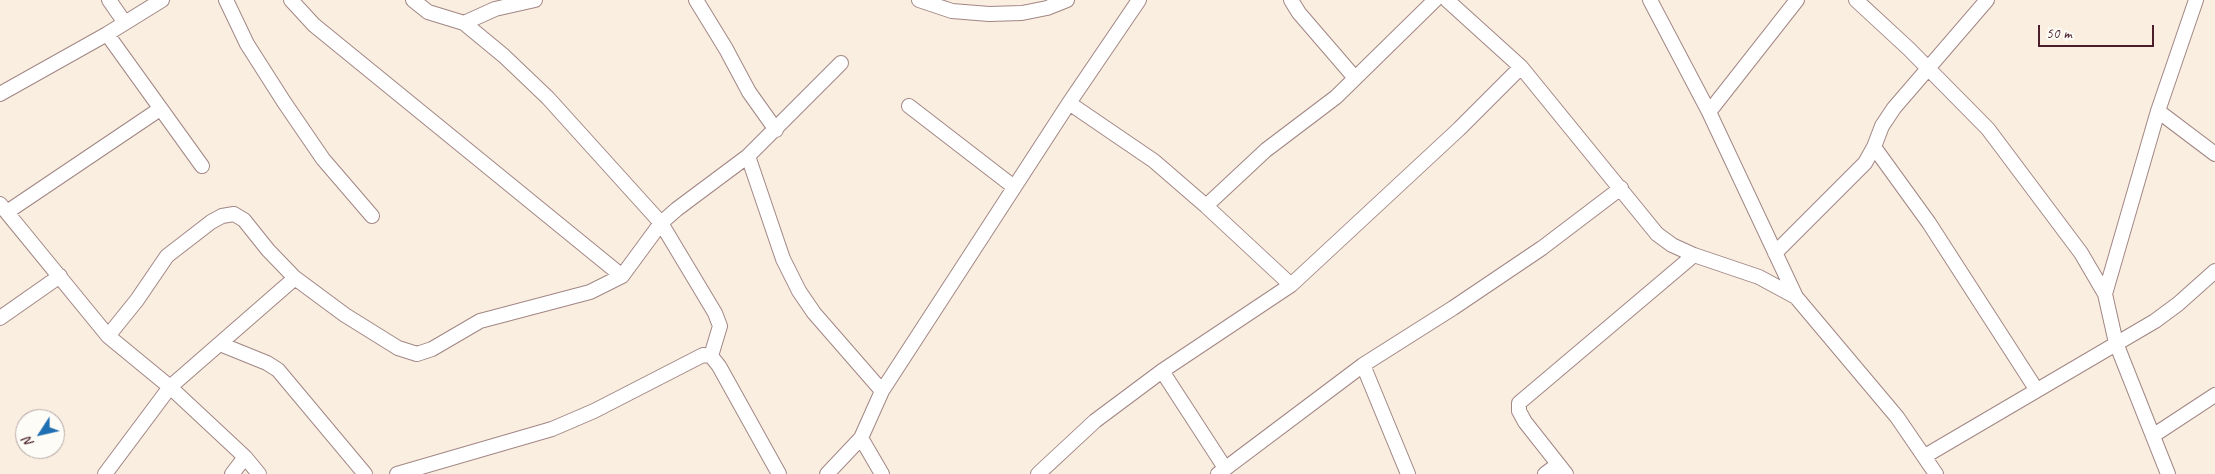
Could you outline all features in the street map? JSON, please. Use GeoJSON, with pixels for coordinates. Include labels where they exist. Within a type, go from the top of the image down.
{"type":"FeatureCollection","features":[{"type":"Feature","properties":{"kind":"street"},"geometry":{"type":"LineString","coordinates":[[109,0],[125,23]]}},
{"type":"Feature","properties":{"kind":"street"},"geometry":{"type":"LineString","coordinates":[[0,94],[107,34],[162,0]]}},
{"type":"Feature","properties":{"kind":"street"},"geometry":{"type":"LineString","coordinates":[[226,0],[247,44],[284,102],[323,159],[372,216]]}},
{"type":"Feature","properties":{"kind":"street"},"geometry":{"type":"LineString","coordinates":[[291,0],[314,25],[622,276]]}},
{"type":"Feature","properties":{"kind":"street"},"geometry":{"type":"LineString","coordinates":[[413,0],[428,12],[464,23],[504,56],[548,98],[661,223],[715,313],[720,326],[711,356]]}},
{"type":"Feature","properties":{"kind":"street"},"geometry":{"type":"LineString","coordinates":[[464,23],[495,9],[535,0]]}},
{"type":"Feature","properties":{"kind":"street"},"geometry":{"type":"LineString","coordinates":[[696,0],[726,49],[749,92],[776,130]]}},
{"type":"Feature","properties":{"kind":"street"},"geometry":{"type":"LineString","coordinates":[[919,0],[952,11],[989,14],[1022,13],[1047,8],[1067,0]]}},
{"type":"Feature","properties":{"kind":"street"},"geometry":{"type":"LineString","coordinates":[[826,474],[861,438],[882,392],[1068,103],[1138,0]]}},
{"type":"Feature","properties":{"kind":"street"},"geometry":{"type":"LineString","coordinates":[[1291,0],[1355,78]]}},
{"type":"Feature","properties":{"kind":"street"},"geometry":{"type":"LineString","coordinates":[[1206,206],[1266,150],[1317,113],[1434,0]]}},
{"type":"Feature","properties":{"kind":"street"},"geometry":{"type":"LineString","coordinates":[[1447,0],[1521,66],[1657,234],[1672,245],[1694,255],[1758,277],[1796,297]]}},
{"type":"Feature","properties":{"kind":"street"},"geometry":{"type":"LineString","coordinates":[[1650,0],[1709,112],[1796,297],[1897,417],[1936,474]]}},
{"type":"Feature","properties":{"kind":"street"},"geometry":{"type":"LineString","coordinates":[[1709,112],[1797,0]]}},
{"type":"Feature","properties":{"kind":"street"},"geometry":{"type":"LineString","coordinates":[[1856,0],[1928,68],[1988,129],[2081,253],[2105,294],[2116,343],[2168,474]]}},
{"type":"Feature","properties":{"kind":"street"},"geometry":{"type":"LineString","coordinates":[[1775,253],[1865,163],[1882,126],[1894,108],[1987,0]]}},
{"type":"Feature","properties":{"kind":"street"},"geometry":{"type":"LineString","coordinates":[[2105,294],[2158,111],[2196,0]]}},
{"type":"Feature","properties":{"kind":"street"},"geometry":{"type":"LineString","coordinates":[[107,34],[202,166]]}},
{"type":"Feature","properties":{"kind":"street"},"geometry":{"type":"LineString","coordinates":[[108,336],[137,300],[167,256],[222,216],[234,214],[244,220],[268,250],[295,278],[368,330],[398,348],[416,354],[432,349],[480,321],[590,292],[622,276],[661,223],[748,156],[841,63]]}},
{"type":"Feature","properties":{"kind":"street"},"geometry":{"type":"LineString","coordinates":[[1038,474],[1096,421],[1162,371],[1291,285],[1459,129],[1521,66]]}},
{"type":"Feature","properties":{"kind":"street"},"geometry":{"type":"LineString","coordinates":[[1068,103],[1154,161],[1206,206],[1291,285]]}},
{"type":"Feature","properties":{"kind":"street"},"geometry":{"type":"LineString","coordinates":[[909,106],[1014,187]]}},
{"type":"Feature","properties":{"kind":"street"},"geometry":{"type":"LineString","coordinates":[[160,110],[3,208],[108,336],[170,387],[245,457],[258,474]]}},
{"type":"Feature","properties":{"kind":"street"},"geometry":{"type":"LineString","coordinates":[[2158,111],[2215,154]]}},
{"type":"Feature","properties":{"kind":"street"},"geometry":{"type":"LineString","coordinates":[[1874,147],[1929,223],[2036,389]]}},
{"type":"Feature","properties":{"kind":"street"},"geometry":{"type":"LineString","coordinates":[[748,156],[783,259],[799,291],[814,313],[882,392]]}},
{"type":"Feature","properties":{"kind":"street"},"geometry":{"type":"LineString","coordinates":[[1162,371],[1221,471],[1363,365],[1453,308],[1542,248],[1621,188]]}},
{"type":"Feature","properties":{"kind":"street"},"geometry":{"type":"LineString","coordinates":[[1545,474],[1561,470],[1525,422],[1519,411],[1519,403],[1694,255]]}},
{"type":"Feature","properties":{"kind":"street"},"geometry":{"type":"LineString","coordinates":[[1925,456],[2155,320],[2178,304],[2215,271]]}},
{"type":"Feature","properties":{"kind":"street"},"geometry":{"type":"LineString","coordinates":[[0,318],[60,276]]}},
{"type":"Feature","properties":{"kind":"street"},"geometry":{"type":"LineString","coordinates":[[106,474],[170,387],[295,278]]}},
{"type":"Feature","properties":{"kind":"street"},"geometry":{"type":"LineString","coordinates":[[220,344],[266,363],[287,378],[365,474]]}},
{"type":"Feature","properties":{"kind":"street"},"geometry":{"type":"LineString","coordinates":[[397,474],[552,428],[594,411],[696,358],[711,356]]}},
{"type":"Feature","properties":{"kind":"street"},"geometry":{"type":"LineString","coordinates":[[711,356],[719,366],[779,474]]}},
{"type":"Feature","properties":{"kind":"street"},"geometry":{"type":"LineString","coordinates":[[1363,365],[1408,474]]}},
{"type":"Feature","properties":{"kind":"street"},"geometry":{"type":"LineString","coordinates":[[2154,436],[2215,395]]}},
{"type":"Feature","properties":{"kind":"street"},"geometry":{"type":"LineString","coordinates":[[861,438],[882,474]]}},
{"type":"Feature","properties":{"kind":"street"},"geometry":{"type":"LineString","coordinates":[[232,474],[245,457]]}}]}
